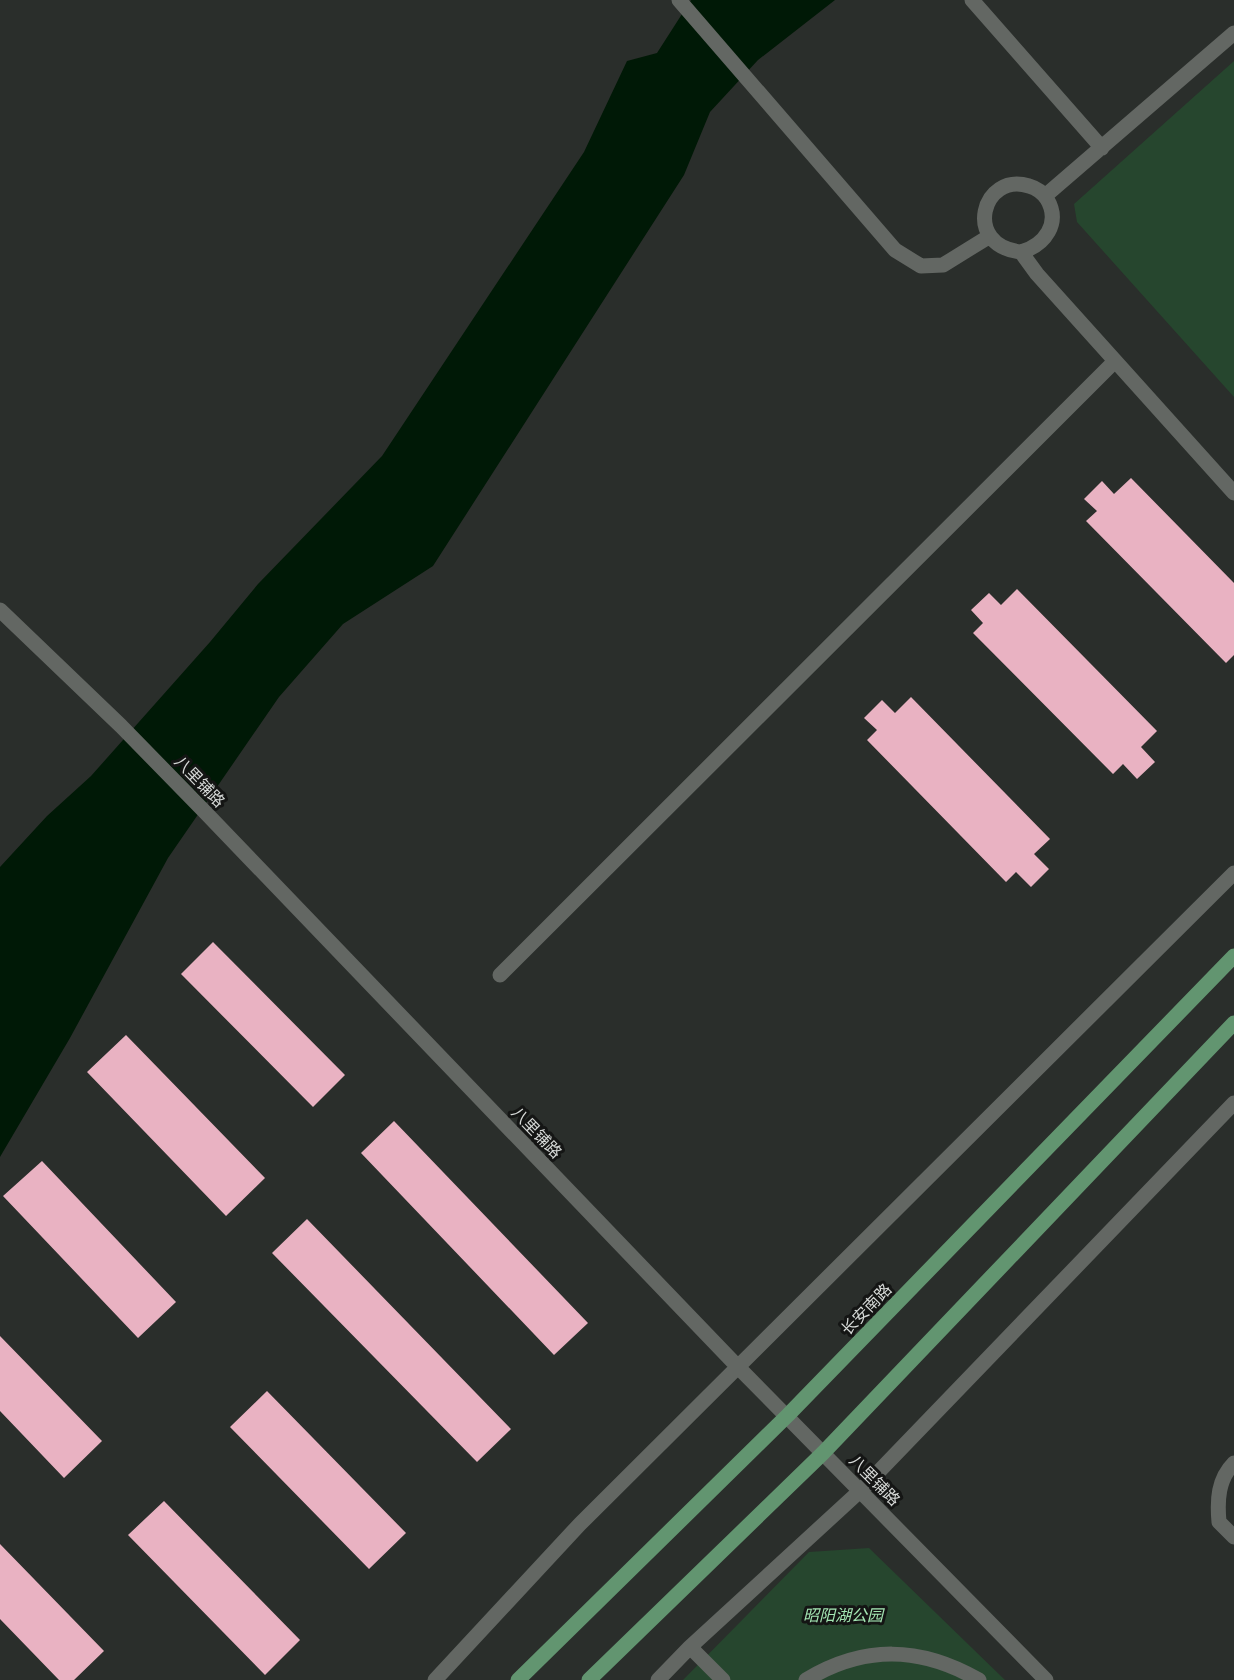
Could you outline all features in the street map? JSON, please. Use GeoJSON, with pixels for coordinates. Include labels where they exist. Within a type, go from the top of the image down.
{"type":"FeatureCollection","features":[{"type":"Feature","properties":{"kind":"main road","name":"长安南路"},"geometry":{"type":"LineString","coordinates":[[518,1680],[788,1415],[1234,956]]}},
{"type":"Feature","properties":{"kind":"main road"},"geometry":{"type":"LineString","coordinates":[[589,1680],[822,1453],[1234,1023]]}},
{"type":"Feature","properties":{"kind":"street"},"geometry":{"type":"LineString","coordinates":[[679,0],[895,250],[921,266],[944,265],[990,236]]}},
{"type":"Feature","properties":{"kind":"street"},"geometry":{"type":"LineString","coordinates":[[972,0],[1102,148]]}},
{"type":"Feature","properties":{"kind":"street"},"geometry":{"type":"LineString","coordinates":[[1045,196],[1234,33]]}},
{"type":"Feature","properties":{"kind":"street"},"geometry":{"type":"LineString","coordinates":[[1010,184],[1023,184],[1035,188],[1045,196],[1051,207],[1052,220],[1050,232],[1038,245],[1022,252],[1004,248],[990,236],[984,224],[984,211],[989,199],[998,190],[1010,184]]}},
{"type":"Feature","properties":{"kind":"street"},"geometry":{"type":"LineString","coordinates":[[1022,252],[1037,274],[1234,493]]}},
{"type":"Feature","properties":{"kind":"street"},"geometry":{"type":"LineString","coordinates":[[500,975],[1115,361]]}},
{"type":"Feature","properties":{"kind":"street","name":"八里铺路"},"geometry":{"type":"LineString","coordinates":[[0,610],[121,726],[738,1367],[788,1415],[822,1453],[1046,1680]]}},
{"type":"Feature","properties":{"kind":"street"},"geometry":{"type":"LineString","coordinates":[[435,1680],[580,1524],[1234,873]]}},
{"type":"Feature","properties":{"kind":"street"},"geometry":{"type":"LineString","coordinates":[[658,1680],[690,1647],[861,1490],[1234,1103]]}},
{"type":"Feature","properties":{"kind":"street"},"geometry":{"type":"LineString","coordinates":[[1234,1463],[1226,1471],[1217,1498],[1219,1522],[1234,1537]]}},
{"type":"Feature","properties":{"kind":"street"},"geometry":{"type":"LineString","coordinates":[[690,1647],[723,1680]]}},
{"type":"Feature","properties":{"kind":"street"},"geometry":{"type":"LineString","coordinates":[[806,1680],[820,1671],[870,1656],[910,1653],[958,1668],[978,1680]]}},
{"type":"Feature","properties":{"kind":"green space"},"geometry":{"type":"Polygon","coordinates":[[[1234,61],[1234,397],[1077,222],[1074,204],[1234,61]]]}},
{"type":"Feature","properties":{"kind":"green space","name":"昭阳湖公园"},"geometry":{"type":"Polygon","coordinates":[[[869,1548],[1005,1680],[683,1680],[809,1552],[869,1548]]]}},
{"type":"Feature","properties":{"kind":"shaded area"},"geometry":{"type":"Polygon","coordinates":[[[691,0],[835,0],[758,60],[710,112],[684,175],[433,566],[343,624],[279,697],[168,858],[70,1038],[0,1157],[0,867],[47,816],[91,776],[210,642],[258,584],[382,456],[584,152],[627,61],[657,53],[691,0]]]}},
{"type":"Feature","properties":{"kind":"building"},"geometry":{"type":"Polygon","coordinates":[[[1131,478],[1234,583],[1234,655],[1226,663],[1086,521],[1097,511],[1084,499],[1102,481],[1114,494],[1131,478]]]}},
{"type":"Feature","properties":{"kind":"building"},"geometry":{"type":"Polygon","coordinates":[[[1017,589],[1157,731],[1141,747],[1155,762],[1137,779],[1123,764],[1113,774],[973,633],[983,623],[971,610],[989,593],[1001,605],[1017,589]]]}},
{"type":"Feature","properties":{"kind":"building"},"geometry":{"type":"Polygon","coordinates":[[[911,697],[1050,839],[1034,854],[1049,869],[1031,887],[1016,872],[1006,882],[867,740],[877,730],[864,718],[882,700],[895,713],[911,697]]]}},
{"type":"Feature","properties":{"kind":"building"},"geometry":{"type":"Polygon","coordinates":[[[213,942],[345,1075],[313,1107],[181,974],[213,942]]]}},
{"type":"Feature","properties":{"kind":"building"},"geometry":{"type":"Polygon","coordinates":[[[126,1035],[265,1178],[226,1216],[87,1072],[126,1035]]]}},
{"type":"Feature","properties":{"kind":"building"},"geometry":{"type":"Polygon","coordinates":[[[394,1121],[588,1323],[554,1355],[361,1153],[394,1121]]]}},
{"type":"Feature","properties":{"kind":"building"},"geometry":{"type":"Polygon","coordinates":[[[42,1161],[176,1302],[138,1338],[3,1196],[42,1161]]]}},
{"type":"Feature","properties":{"kind":"building"},"geometry":{"type":"Polygon","coordinates":[[[307,1219],[511,1429],[477,1462],[272,1253],[307,1219]]]}},
{"type":"Feature","properties":{"kind":"building"},"geometry":{"type":"Polygon","coordinates":[[[0,1336],[102,1441],[64,1478],[0,1411],[0,1336]]]}},
{"type":"Feature","properties":{"kind":"building"},"geometry":{"type":"Polygon","coordinates":[[[267,1391],[406,1533],[369,1569],[230,1427],[267,1391]]]}},
{"type":"Feature","properties":{"kind":"building"},"geometry":{"type":"Polygon","coordinates":[[[164,1501],[300,1640],[265,1675],[128,1535],[164,1501]]]}},
{"type":"Feature","properties":{"kind":"building"},"geometry":{"type":"Polygon","coordinates":[[[0,1544],[104,1651],[74,1680],[59,1680],[0,1619],[0,1544]]]}}]}
